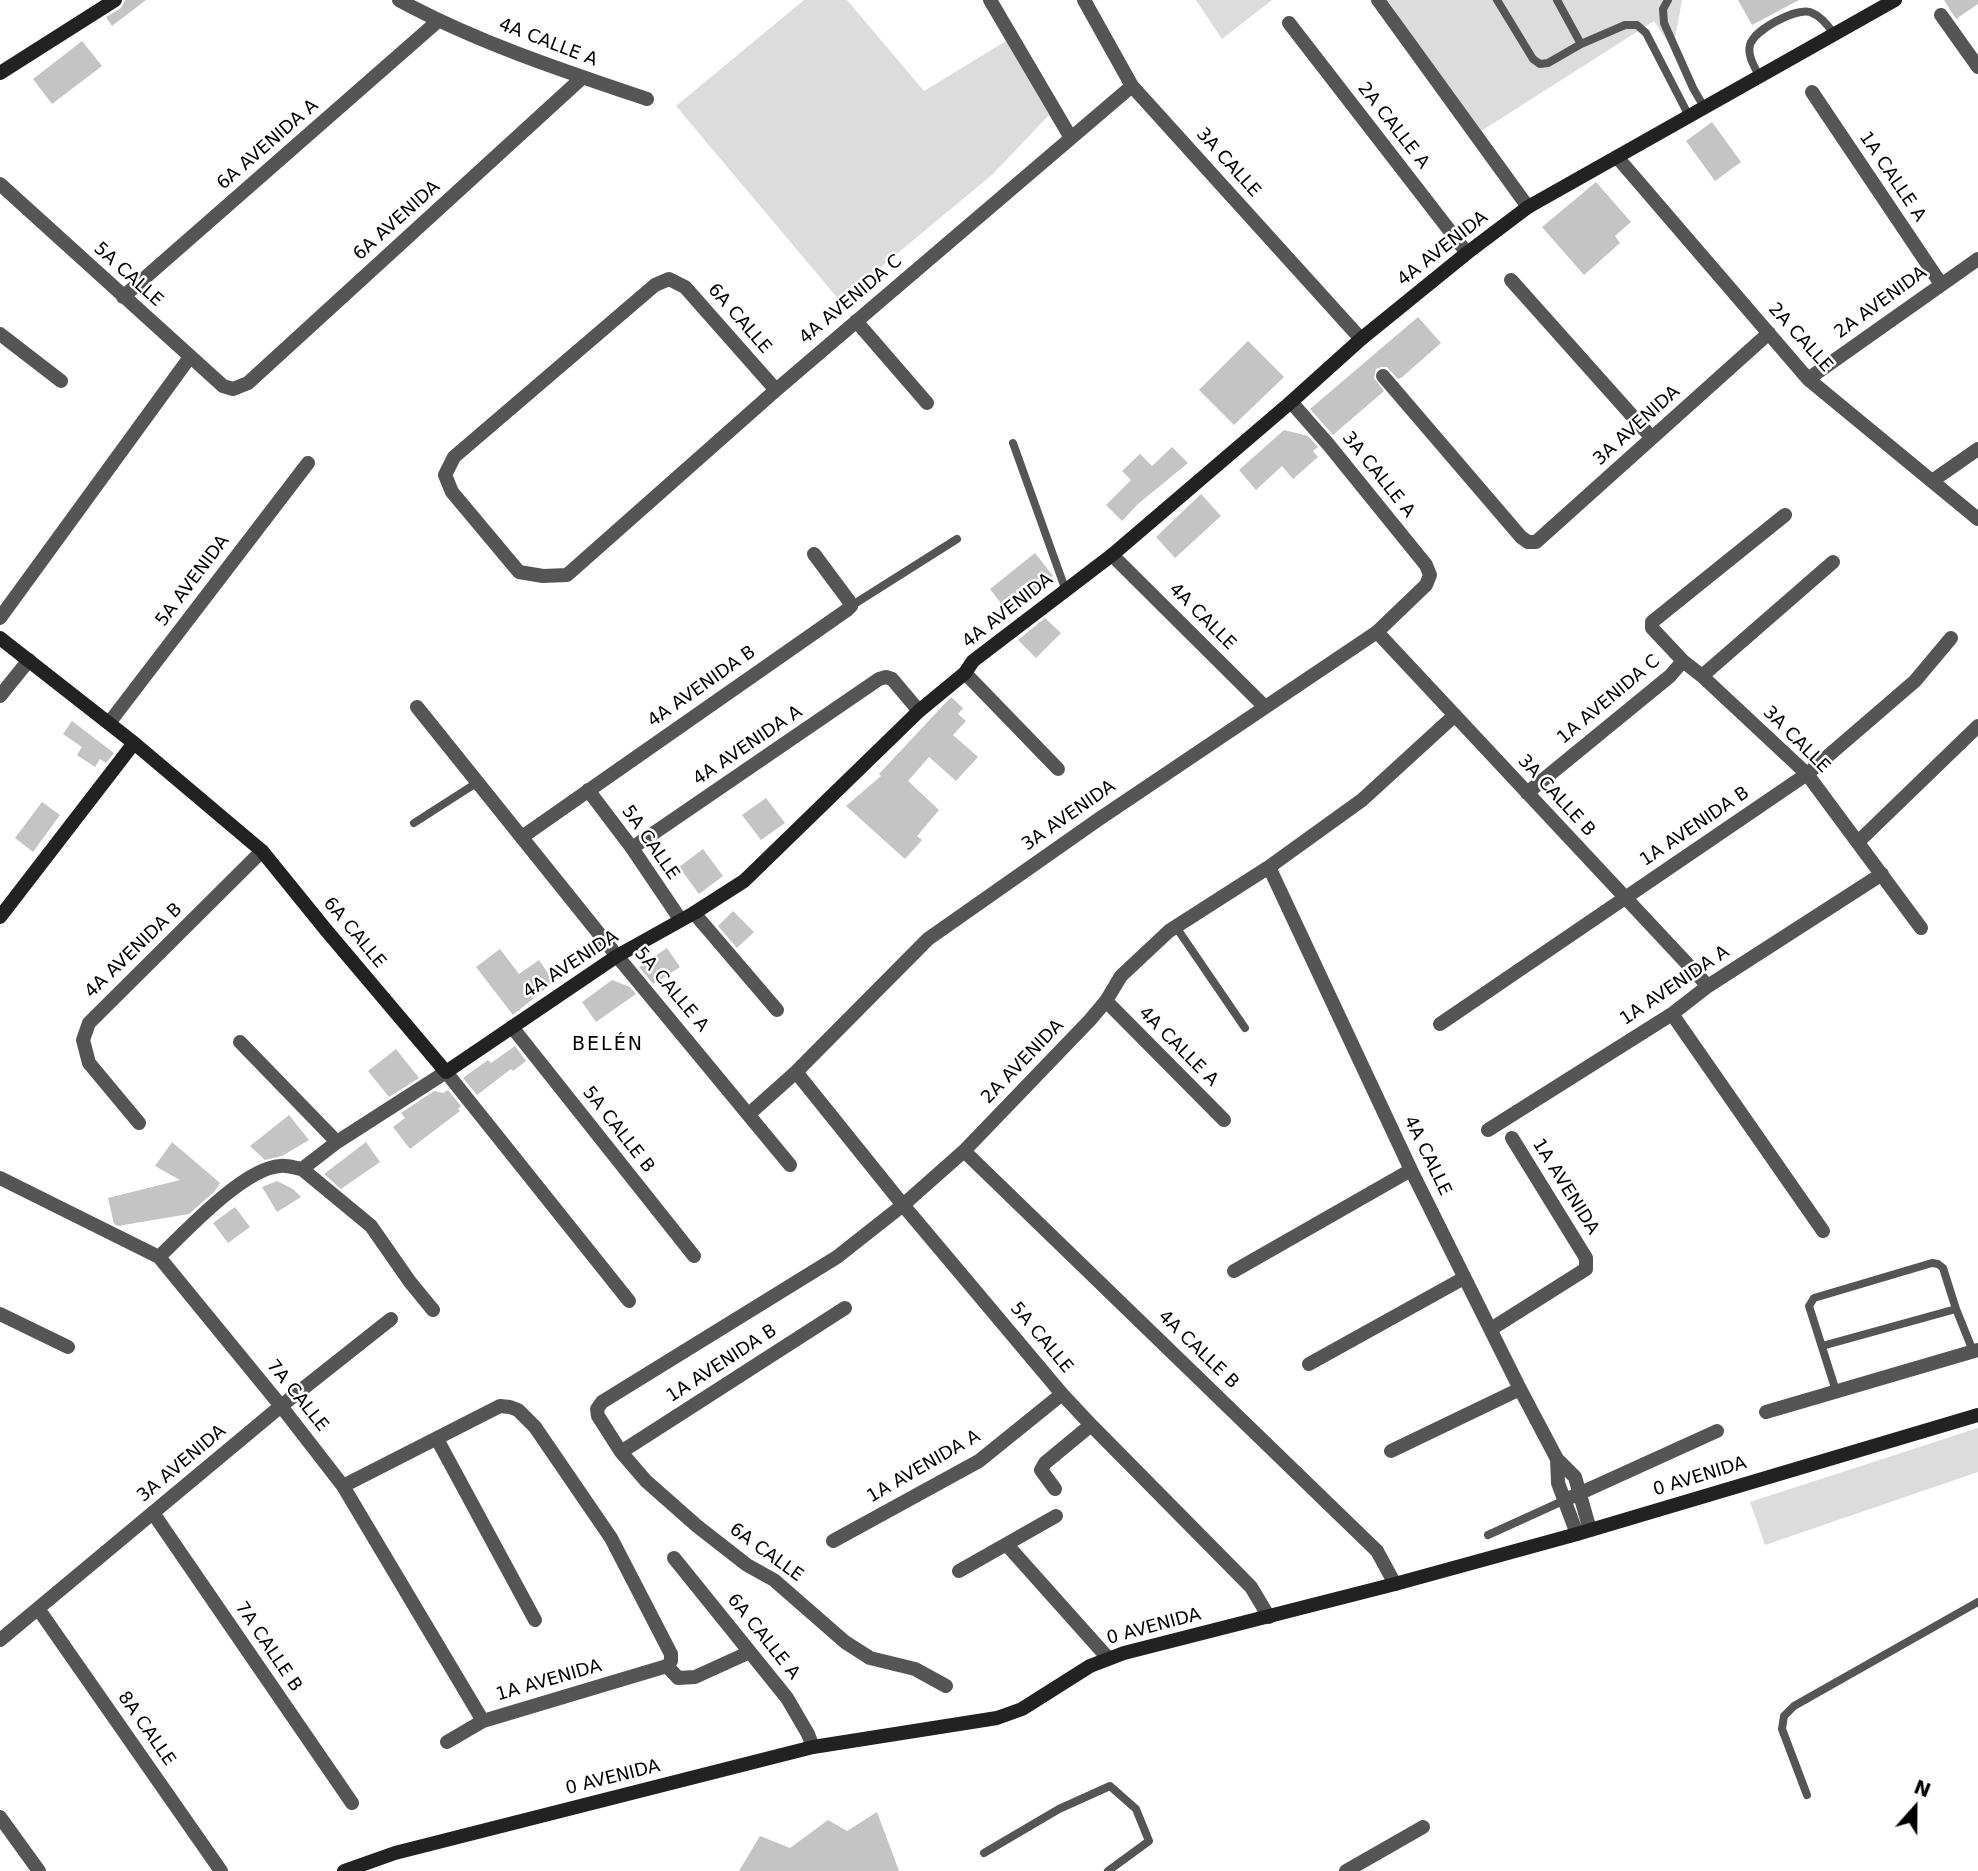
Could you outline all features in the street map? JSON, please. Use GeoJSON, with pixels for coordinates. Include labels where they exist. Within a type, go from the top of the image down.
{"type":"FeatureCollection","features":[{"type":"Feature","properties":{"kind":"street"},"geometry":{"type":"LineString","coordinates":[[0,73],[115,0]]}},
{"type":"Feature","properties":{"kind":"street","name":"4A CALLE A"},"geometry":{"type":"LineString","coordinates":[[399,0],[438,21],[583,78],[647,99]]}},
{"type":"Feature","properties":{"kind":"street"},"geometry":{"type":"LineString","coordinates":[[990,0],[1071,138]]}},
{"type":"Feature","properties":{"kind":"street","name":"3A CALLE"},"geometry":{"type":"LineString","coordinates":[[1084,0],[1132,86],[1361,339]]}},
{"type":"Feature","properties":{"kind":"street"},"geometry":{"type":"LineString","coordinates":[[1378,0],[1528,207]]}},
{"type":"Feature","properties":{"kind":"street","name":"4A AVENIDA"},"geometry":{"type":"LineString","coordinates":[[302,1169],[337,1142],[617,956],[694,913],[744,881],[919,711],[965,673],[973,661],[1112,555],[1361,339],[1528,207],[1895,0]]}},
{"type":"Feature","properties":{"kind":"street"},"geometry":{"type":"LineString","coordinates":[[1941,15],[1978,67]]}},
{"type":"Feature","properties":{"kind":"street","name":"6A AVENIDA A"},"geometry":{"type":"LineString","coordinates":[[123,298],[438,21]]}},
{"type":"Feature","properties":{"kind":"street","name":"2A CALLE A"},"geometry":{"type":"LineString","coordinates":[[1289,23],[1467,253]]}},
{"type":"Feature","properties":{"kind":"street","name":"6A AVENIDA"},"geometry":{"type":"LineString","coordinates":[[233,389],[248,383],[583,78]]}},
{"type":"Feature","properties":{"kind":"street","name":"4A AVENIDA C"},"geometry":{"type":"LineString","coordinates":[[568,575],[776,390],[1132,86]]}},
{"type":"Feature","properties":{"kind":"street","name":"1A CALLE A"},"geometry":{"type":"LineString","coordinates":[[1812,92],[1941,284]]}},
{"type":"Feature","properties":{"kind":"street","name":"2A CALLE"},"geometry":{"type":"LineString","coordinates":[[1617,157],[1808,379],[1978,519]]}},
{"type":"Feature","properties":{"kind":"street","name":"5A CALLE"},"geometry":{"type":"LineString","coordinates":[[0,184],[190,357],[223,386],[233,389]]}},
{"type":"Feature","properties":{"kind":"street","name":"2A AVENIDA"},"geometry":{"type":"LineString","coordinates":[[1808,379],[1978,259]]}},
{"type":"Feature","properties":{"kind":"street","name":"6A CALLE"},"geometry":{"type":"LineString","coordinates":[[568,575],[543,576],[519,572],[452,492],[445,475],[454,457],[655,285],[669,279],[685,287],[776,390]]}},
{"type":"Feature","properties":{"kind":"street"},"geometry":{"type":"LineString","coordinates":[[1511,280],[1652,438]]}},
{"type":"Feature","properties":{"kind":"street"},"geometry":{"type":"LineString","coordinates":[[856,321],[927,403]]}},
{"type":"Feature","properties":{"kind":"street","name":"3A AVENIDA"},"geometry":{"type":"LineString","coordinates":[[1383,376],[1521,537],[1528,542],[1536,542],[1769,333]]}},
{"type":"Feature","properties":{"kind":"street"},"geometry":{"type":"LineString","coordinates":[[0,334],[61,381]]}},
{"type":"Feature","properties":{"kind":"street"},"geometry":{"type":"LineString","coordinates":[[0,618],[190,357]]}},
{"type":"Feature","properties":{"kind":"street","name":"3A CALLE A"},"geometry":{"type":"LineString","coordinates":[[1291,402],[1426,565],[1430,575]]}},
{"type":"Feature","properties":{"kind":"street"},"geometry":{"type":"LineString","coordinates":[[1932,481],[1978,449]]}},
{"type":"Feature","properties":{"kind":"street","name":"5A AVENIDA"},"geometry":{"type":"LineString","coordinates":[[109,723],[308,463]]}},
{"type":"Feature","properties":{"kind":"street","name":"3A CALLE"},"geometry":{"type":"LineString","coordinates":[[1785,515],[1652,622],[1652,628],[1683,661],[1807,774],[1921,928]]}},
{"type":"Feature","properties":{"kind":"street"},"geometry":{"type":"LineString","coordinates":[[814,554],[852,606]]}},
{"type":"Feature","properties":{"kind":"street","name":"4A CALLE"},"geometry":{"type":"LineString","coordinates":[[1112,555],[1264,706]]}},
{"type":"Feature","properties":{"kind":"street"},"geometry":{"type":"LineString","coordinates":[[1702,676],[1833,562]]}},
{"type":"Feature","properties":{"kind":"street","name":"3A AVENIDA"},"geometry":{"type":"LineString","coordinates":[[749,1114],[796,1072],[928,939],[1264,706],[1377,632],[1426,585],[1430,575]]}},
{"type":"Feature","properties":{"kind":"street","name":"4A AVENIDA B"},"geometry":{"type":"LineString","coordinates":[[522,837],[852,606]]}},
{"type":"Feature","properties":{"kind":"street","name":"3A CALLE B"},"geometry":{"type":"LineString","coordinates":[[1377,632],[1708,986]]}},
{"type":"Feature","properties":{"kind":"street","name":"6A CALLE"},"geometry":{"type":"LineString","coordinates":[[0,638],[134,743],[262,851],[446,1072],[629,1301]]}},
{"type":"Feature","properties":{"kind":"street","name":"1A AVENIDA B"},"geometry":{"type":"LineString","coordinates":[[1440,1024],[1807,774],[1915,681],[1951,638]]}},
{"type":"Feature","properties":{"kind":"street"},"geometry":{"type":"LineString","coordinates":[[0,696],[29,660]]}},
{"type":"Feature","properties":{"kind":"street","name":"1A AVENIDA C"},"geometry":{"type":"LineString","coordinates":[[1527,793],[1670,676],[1683,661]]}},
{"type":"Feature","properties":{"kind":"street"},"geometry":{"type":"LineString","coordinates":[[965,673],[1058,769]]}},
{"type":"Feature","properties":{"kind":"street","name":"4A AVENIDA A"},"geometry":{"type":"LineString","coordinates":[[632,848],[879,679],[892,679],[919,711]]}},
{"type":"Feature","properties":{"kind":"street","name":"5A CALLE A"},"geometry":{"type":"LineString","coordinates":[[417,707],[617,956],[790,1165]]}},
{"type":"Feature","properties":{"kind":"street","name":"2A AVENIDA"},"geometry":{"type":"LineString","coordinates":[[597,1409],[602,1402],[837,1257],[902,1205],[964,1151],[1090,1020],[1121,976],[1143,954],[1175,927],[1269,867],[1362,800],[1455,715]]}},
{"type":"Feature","properties":{"kind":"street"},"geometry":{"type":"LineString","coordinates":[[1858,842],[1978,726]]}},
{"type":"Feature","properties":{"kind":"street"},"geometry":{"type":"LineString","coordinates":[[0,917],[134,743]]}},
{"type":"Feature","properties":{"kind":"street","name":"5A CALLE"},"geometry":{"type":"LineString","coordinates":[[588,790],[632,848],[680,919]]}},
{"type":"Feature","properties":{"kind":"street","name":"4A AVENIDA B"},"geometry":{"type":"LineString","coordinates":[[139,1123],[89,1063],[83,1040],[89,1023],[262,851]]}},
{"type":"Feature","properties":{"kind":"street","name":"4A CALLE"},"geometry":{"type":"LineString","coordinates":[[1269,867],[1411,1170],[1520,1389],[1557,1459],[1575,1477],[1580,1493],[1583,1532]]}},
{"type":"Feature","properties":{"kind":"street","name":"1A AVENIDA A"},"geometry":{"type":"LineString","coordinates":[[1488,1130],[1672,1014],[1708,986],[1882,874]]}},
{"type":"Feature","properties":{"kind":"street"},"geometry":{"type":"LineString","coordinates":[[694,913],[777,1010]]}},
{"type":"Feature","properties":{"kind":"street","name":"4A CALLE A"},"geometry":{"type":"LineString","coordinates":[[1105,1000],[1224,1120]]}},
{"type":"Feature","properties":{"kind":"street"},"geometry":{"type":"LineString","coordinates":[[1672,1014],[1823,1231]]}},
{"type":"Feature","properties":{"kind":"street","name":"5A CALLE B"},"geometry":{"type":"LineString","coordinates":[[512,1027],[694,1256]]}},
{"type":"Feature","properties":{"kind":"street"},"geometry":{"type":"LineString","coordinates":[[240,1042],[337,1142]]}},
{"type":"Feature","properties":{"kind":"street","name":"5A CALLE"},"geometry":{"type":"LineString","coordinates":[[796,1072],[902,1205],[1062,1394],[1251,1587],[1269,1617]]}},
{"type":"Feature","properties":{"kind":"street","name":"1A AVENIDA"},"geometry":{"type":"LineString","coordinates":[[1491,1329],[1586,1269],[1588,1264],[1512,1138]]}},
{"type":"Feature","properties":{"kind":"street","name":"4A CALLE B"},"geometry":{"type":"LineString","coordinates":[[964,1151],[1377,1551],[1395,1584]]}},
{"type":"Feature","properties":{"kind":"street"},"geometry":{"type":"LineString","coordinates":[[159,1257],[206,1211],[257,1172],[280,1166],[302,1169],[371,1226],[433,1310]]}},
{"type":"Feature","properties":{"kind":"street"},"geometry":{"type":"LineString","coordinates":[[1234,1271],[1411,1170]]}},
{"type":"Feature","properties":{"kind":"street","name":"7A CALLE"},"geometry":{"type":"LineString","coordinates":[[0,1178],[159,1257],[343,1486],[483,1721]]}},
{"type":"Feature","properties":{"kind":"street"},"geometry":{"type":"LineString","coordinates":[[1309,1364],[1465,1278]]}},
{"type":"Feature","properties":{"kind":"street","name":"1A AVENIDA B"},"geometry":{"type":"LineString","coordinates":[[621,1452],[845,1308]]}},
{"type":"Feature","properties":{"kind":"street"},"geometry":{"type":"LineString","coordinates":[[0,1314],[68,1347]]}},
{"type":"Feature","properties":{"kind":"street","name":"3A AVENIDA"},"geometry":{"type":"LineString","coordinates":[[0,1640],[281,1406],[391,1319]]}},
{"type":"Feature","properties":{"kind":"street"},"geometry":{"type":"LineString","coordinates":[[1766,1412],[1975,1350]]}},
{"type":"Feature","properties":{"kind":"street"},"geometry":{"type":"LineString","coordinates":[[1391,1451],[1520,1389]]}},
{"type":"Feature","properties":{"kind":"street","name":"1A AVENIDA A"},"geometry":{"type":"LineString","coordinates":[[832,1541],[979,1461],[1062,1394]]}},
{"type":"Feature","properties":{"kind":"street"},"geometry":{"type":"LineString","coordinates":[[343,1486],[500,1406],[518,1410],[535,1427],[611,1538],[671,1654],[671,1661],[667,1666],[678,1678],[695,1677],[750,1653]]}},
{"type":"Feature","properties":{"kind":"street","name":"6A CALLE"},"geometry":{"type":"LineString","coordinates":[[597,1409],[598,1416],[621,1452],[646,1481],[697,1526],[747,1565],[774,1580],[845,1642],[870,1658],[915,1669],[946,1686]]}},
{"type":"Feature","properties":{"kind":"street","name":"0 AVENIDA"},"geometry":{"type":"LineString","coordinates":[[344,1871],[394,1853],[813,1747],[997,1718],[1022,1709],[1090,1666],[1108,1658],[1583,1532],[1978,1415]]}},
{"type":"Feature","properties":{"kind":"street"},"geometry":{"type":"LineString","coordinates":[[1055,1489],[1041,1469],[1091,1425]]}},
{"type":"Feature","properties":{"kind":"street"},"geometry":{"type":"LineString","coordinates":[[1565,1500],[1717,1431]]}},
{"type":"Feature","properties":{"kind":"street"},"geometry":{"type":"LineString","coordinates":[[437,1439],[535,1620]]}},
{"type":"Feature","properties":{"kind":"street","name":"4A CALLE"},"geometry":{"type":"LineString","coordinates":[[1557,1459],[1558,1483],[1583,1532]]}},
{"type":"Feature","properties":{"kind":"street","name":"7A CALLE B"},"geometry":{"type":"LineString","coordinates":[[153,1513],[352,1803]]}},
{"type":"Feature","properties":{"kind":"street"},"geometry":{"type":"LineString","coordinates":[[959,1571],[1056,1516]]}},
{"type":"Feature","properties":{"kind":"street"},"geometry":{"type":"LineString","coordinates":[[1007,1545],[1108,1658]]}},
{"type":"Feature","properties":{"kind":"street","name":"6A CALLE A"},"geometry":{"type":"LineString","coordinates":[[674,1558],[787,1698],[813,1747]]}},
{"type":"Feature","properties":{"kind":"street","name":"8A CALLE"},"geometry":{"type":"LineString","coordinates":[[38,1610],[221,1871]]}},
{"type":"Feature","properties":{"kind":"street","name":"1A AVENIDA"},"geometry":{"type":"LineString","coordinates":[[447,1742],[483,1721],[667,1666]]}},
{"type":"Feature","properties":{"kind":"street"},"geometry":{"type":"LineString","coordinates":[[0,1817],[39,1871]]}},
{"type":"Feature","properties":{"kind":"street"},"geometry":{"type":"LineString","coordinates":[[1346,1871],[1423,1827]]}},
{"type":"Feature","properties":{"kind":"lane"},"geometry":{"type":"LineString","coordinates":[[1497,0],[1533,59],[1540,64],[1548,63],[1625,24],[1637,25],[1646,33],[1689,116]]}},
{"type":"Feature","properties":{"kind":"lane"},"geometry":{"type":"LineString","coordinates":[[1557,0],[1581,44]]}},
{"type":"Feature","properties":{"kind":"lane"},"geometry":{"type":"LineString","coordinates":[[1668,0],[1663,9],[1664,23],[1704,107]]}},
{"type":"Feature","properties":{"kind":"lane"},"geometry":{"type":"LineString","coordinates":[[1759,76],[1749,54],[1750,45],[1761,30],[1798,12],[1809,12],[1823,20],[1834,34]]}},
{"type":"Feature","properties":{"kind":"lane"},"geometry":{"type":"LineString","coordinates":[[1013,443],[1066,590]]}},
{"type":"Feature","properties":{"kind":"lane"},"geometry":{"type":"LineString","coordinates":[[852,606],[957,539]]}},
{"type":"Feature","properties":{"kind":"lane"},"geometry":{"type":"LineString","coordinates":[[414,823],[478,782]]}},
{"type":"Feature","properties":{"kind":"lane"},"geometry":{"type":"LineString","coordinates":[[1175,927],[1245,1028]]}},
{"type":"Feature","properties":{"kind":"lane"},"geometry":{"type":"LineString","coordinates":[[1836,1391],[1809,1306],[1814,1297],[1932,1263],[1938,1264],[1943,1268],[1956,1309],[1975,1350]]}},
{"type":"Feature","properties":{"kind":"lane"},"geometry":{"type":"LineString","coordinates":[[1822,1346],[1956,1309]]}},
{"type":"Feature","properties":{"kind":"lane"},"geometry":{"type":"LineString","coordinates":[[1488,1535],[1565,1500]]}},
{"type":"Feature","properties":{"kind":"lane"},"geometry":{"type":"LineString","coordinates":[[1807,1795],[1782,1729],[1784,1716],[1794,1706],[1978,1602]]}},
{"type":"Feature","properties":{"kind":"lane"},"geometry":{"type":"LineString","coordinates":[[984,1853],[1059,1809],[1110,1786],[1136,1809],[1149,1842],[1108,1871]]}},
{"type":"Feature","properties":{"kind":"shaded area"},"geometry":{"type":"Polygon","coordinates":[[[804,0],[847,0],[924,91],[1006,41],[1049,115],[993,174],[840,301],[676,106],[804,0]]]}},
{"type":"Feature","properties":{"kind":"shaded area"},"geometry":{"type":"Polygon","coordinates":[[[1196,0],[1272,0],[1222,39],[1196,0]]]}},
{"type":"Feature","properties":{"kind":"shaded area"},"geometry":{"type":"Polygon","coordinates":[[[1388,0],[1682,0],[1673,50],[1654,21],[1475,135],[1388,0]]]}},
{"type":"Feature","properties":{"kind":"shaded area"},"geometry":{"type":"Polygon","coordinates":[[[1978,1428],[1978,1472],[1765,1545],[1750,1502],[1978,1428]]]}},
{"type":"Feature","properties":{"kind":"building"},"geometry":{"type":"Polygon","coordinates":[[[125,0],[146,0],[112,26],[106,17],[121,8],[125,0]]]}},
{"type":"Feature","properties":{"kind":"building"},"geometry":{"type":"Polygon","coordinates":[[[1738,0],[1799,0],[1752,25],[1738,0]]]}},
{"type":"Feature","properties":{"kind":"building"},"geometry":{"type":"Polygon","coordinates":[[[1944,0],[1978,0],[1978,4],[1956,19],[1944,0]]]}},
{"type":"Feature","properties":{"kind":"building"},"geometry":{"type":"Polygon","coordinates":[[[82,41],[102,66],[52,104],[33,79],[82,41]]]}},
{"type":"Feature","properties":{"kind":"building"},"geometry":{"type":"Polygon","coordinates":[[[1712,122],[1741,162],[1715,181],[1686,141],[1712,122]]]}},
{"type":"Feature","properties":{"kind":"building"},"geometry":{"type":"Polygon","coordinates":[[[1596,182],[1631,222],[1615,236],[1620,243],[1584,275],[1542,227],[1596,182]]]}},
{"type":"Feature","properties":{"kind":"building"},"geometry":{"type":"Polygon","coordinates":[[[1418,317],[1441,343],[1401,378],[1398,379],[1387,367],[1376,369],[1374,378],[1384,391],[1333,435],[1310,409],[1418,317]]]}},
{"type":"Feature","properties":{"kind":"building"},"geometry":{"type":"Polygon","coordinates":[[[1248,341],[1284,377],[1234,425],[1199,390],[1248,341]]]}},
{"type":"Feature","properties":{"kind":"building"},"geometry":{"type":"Polygon","coordinates":[[[1284,430],[1308,436],[1318,447],[1313,451],[1318,457],[1293,479],[1282,466],[1256,490],[1239,470],[1284,430]]]}},
{"type":"Feature","properties":{"kind":"building"},"geometry":{"type":"Polygon","coordinates":[[[1172,447],[1188,463],[1138,504],[1122,521],[1106,505],[1131,480],[1122,471],[1140,454],[1152,466],[1172,447]]]}},
{"type":"Feature","properties":{"kind":"building"},"geometry":{"type":"Polygon","coordinates":[[[1201,494],[1221,516],[1175,558],[1156,537],[1201,494]]]}},
{"type":"Feature","properties":{"kind":"building"},"geometry":{"type":"Polygon","coordinates":[[[1035,553],[1053,576],[1007,611],[990,589],[1035,553]]]}},
{"type":"Feature","properties":{"kind":"building"},"geometry":{"type":"Polygon","coordinates":[[[1045,618],[1061,633],[1036,658],[1018,640],[1045,618]]]}},
{"type":"Feature","properties":{"kind":"building"},"geometry":{"type":"Polygon","coordinates":[[[951,697],[963,708],[958,714],[966,721],[953,735],[978,757],[956,781],[929,757],[908,781],[939,810],[917,836],[922,840],[905,859],[846,806],[881,776],[879,774],[951,697]]]}},
{"type":"Feature","properties":{"kind":"building"},"geometry":{"type":"Polygon","coordinates":[[[72,721],[114,753],[106,763],[100,759],[95,767],[77,755],[82,747],[63,734],[72,721]]]}},
{"type":"Feature","properties":{"kind":"building"},"geometry":{"type":"Polygon","coordinates":[[[766,798],[785,823],[761,840],[742,815],[766,798]]]}},
{"type":"Feature","properties":{"kind":"building"},"geometry":{"type":"Polygon","coordinates":[[[42,802],[60,815],[33,852],[15,838],[42,802]]]}},
{"type":"Feature","properties":{"kind":"building"},"geometry":{"type":"Polygon","coordinates":[[[703,849],[723,876],[699,894],[679,867],[703,849]]]}},
{"type":"Feature","properties":{"kind":"building"},"geometry":{"type":"Polygon","coordinates":[[[733,911],[754,932],[737,948],[718,926],[733,911]]]}},
{"type":"Feature","properties":{"kind":"building"},"geometry":{"type":"Polygon","coordinates":[[[667,948],[680,967],[653,984],[639,967],[667,948]]]}},
{"type":"Feature","properties":{"kind":"building"},"geometry":{"type":"Polygon","coordinates":[[[500,949],[519,974],[539,960],[554,982],[513,1015],[476,967],[500,949]]]}},
{"type":"Feature","properties":{"kind":"building"},"geometry":{"type":"Polygon","coordinates":[[[612,980],[630,987],[636,994],[596,1022],[582,1002],[612,980]]]}},
{"type":"Feature","properties":{"kind":"building"},"geometry":{"type":"Polygon","coordinates":[[[515,1046],[526,1061],[477,1095],[463,1078],[488,1060],[491,1063],[515,1046]]]}},
{"type":"Feature","properties":{"kind":"building"},"geometry":{"type":"Polygon","coordinates":[[[396,1049],[419,1078],[389,1097],[368,1071],[396,1049]]]}},
{"type":"Feature","properties":{"kind":"building"},"geometry":{"type":"Polygon","coordinates":[[[448,1090],[461,1106],[458,1109],[460,1111],[410,1149],[393,1127],[405,1118],[401,1113],[434,1091],[443,1093],[448,1090]]]}},
{"type":"Feature","properties":{"kind":"building"},"geometry":{"type":"Polygon","coordinates":[[[289,1115],[309,1140],[282,1156],[265,1160],[250,1146],[289,1115]]]}},
{"type":"Feature","properties":{"kind":"building"},"geometry":{"type":"Polygon","coordinates":[[[172,1142],[220,1183],[214,1192],[189,1214],[118,1226],[114,1224],[108,1198],[180,1180],[155,1166],[172,1142]]]}},
{"type":"Feature","properties":{"kind":"building"},"geometry":{"type":"Polygon","coordinates":[[[366,1142],[380,1162],[341,1189],[324,1174],[366,1142]]]}},
{"type":"Feature","properties":{"kind":"building"},"geometry":{"type":"Polygon","coordinates":[[[277,1181],[293,1189],[301,1197],[277,1212],[262,1187],[277,1181]]]}},
{"type":"Feature","properties":{"kind":"building"},"geometry":{"type":"Polygon","coordinates":[[[235,1207],[250,1227],[228,1243],[213,1223],[235,1207]]]}},
{"type":"Feature","properties":{"kind":"building"},"geometry":{"type":"Polygon","coordinates":[[[877,1812],[899,1871],[739,1871],[760,1836],[790,1848],[828,1820],[847,1831],[877,1812]]]}},
{"type":"Feature","properties":{"kind":"district","name":"BELÉN"},"geometry":{"type":"Point","coordinates":[608,1045]}}]}
